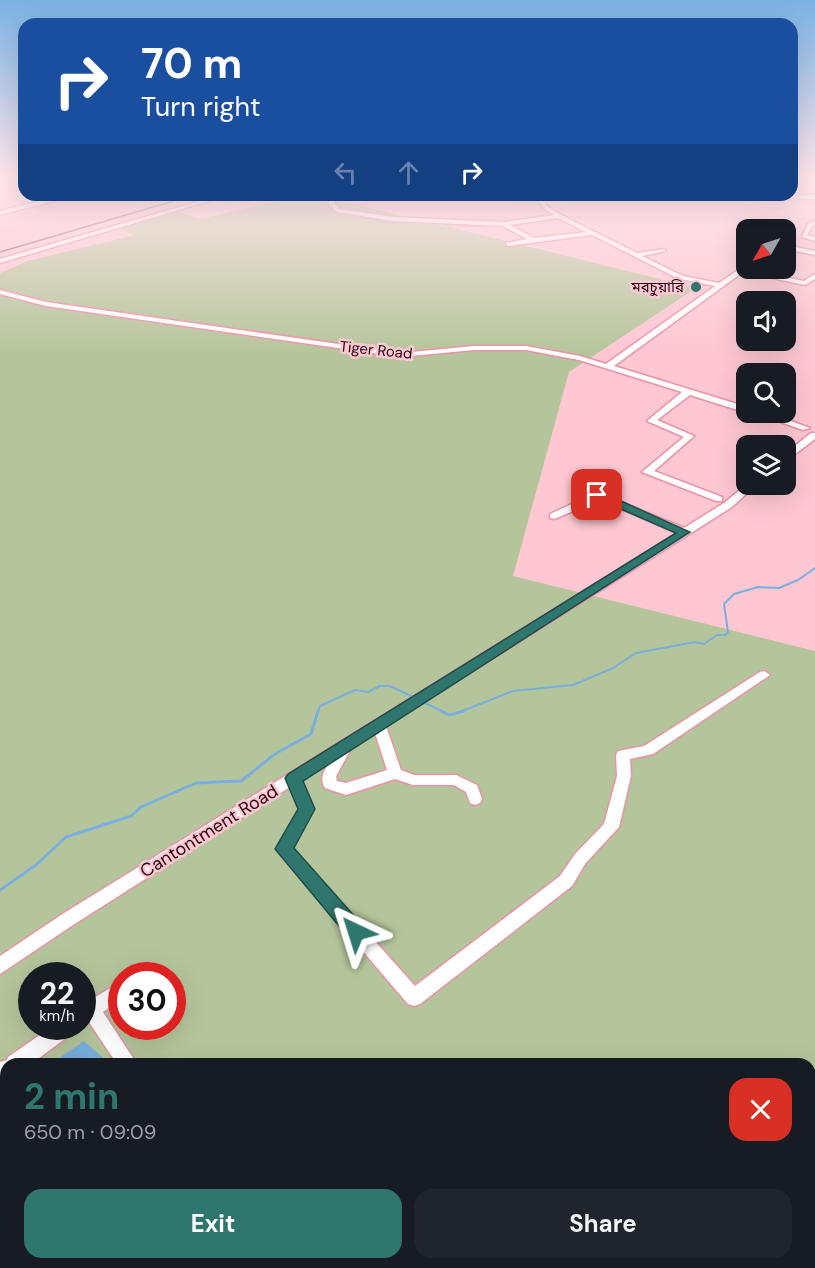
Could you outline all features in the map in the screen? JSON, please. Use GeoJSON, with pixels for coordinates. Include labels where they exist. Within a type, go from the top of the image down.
{"type":"FeatureCollection","features":[{"type":"Feature","properties":{"kind":"street"},"geometry":{"type":"LineString","coordinates":[[0,261],[88,235]]}},
{"type":"Feature","properties":{"kind":"street"},"geometry":{"type":"LineString","coordinates":[[524,235],[533,240]]}},
{"type":"Feature","properties":{"kind":"street"},"geometry":{"type":"LineString","coordinates":[[508,244],[569,235]]}},
{"type":"Feature","properties":{"kind":"street"},"geometry":{"type":"LineString","coordinates":[[599,235],[681,278],[720,285]]}},
{"type":"Feature","properties":{"kind":"street"},"geometry":{"type":"LineString","coordinates":[[796,249],[815,253]]}},
{"type":"Feature","properties":{"kind":"street"},"geometry":{"type":"LineString","coordinates":[[636,255],[663,250]]}},
{"type":"Feature","properties":{"kind":"street"},"geometry":{"type":"LineString","coordinates":[[607,367],[736,274]]}},
{"type":"Feature","properties":{"kind":"street"},"geometry":{"type":"LineString","coordinates":[[789,279],[805,283],[815,276]]}},
{"type":"Feature","properties":{"kind":"street","name":"Tiger Road"},"geometry":{"type":"LineString","coordinates":[[0,292],[46,304],[401,355],[474,348],[526,348],[580,358],[736,407]]}},
{"type":"Feature","properties":{"kind":"street"},"geometry":{"type":"LineString","coordinates":[[688,392],[651,421],[690,436],[647,472],[719,499]]}},
{"type":"Feature","properties":{"kind":"street"},"geometry":{"type":"LineString","coordinates":[[789,423],[813,431],[796,448]]}},
{"type":"Feature","properties":{"kind":"street","name":"Cantontment Road"},"geometry":{"type":"LineString","coordinates":[[0,966],[67,920],[408,708],[728,505],[740,495]]}},
{"type":"Feature","properties":{"kind":"street"},"geometry":{"type":"LineString","coordinates":[[554,516],[601,496],[684,532]]}},
{"type":"Feature","properties":{"kind":"street"},"geometry":{"type":"LineString","coordinates":[[294,778],[306,809],[284,849],[414,998],[566,881],[580,859],[610,827],[624,776],[623,756],[648,750],[764,675]]}},
{"type":"Feature","properties":{"kind":"street"},"geometry":{"type":"LineString","coordinates":[[379,725],[395,773]]}},
{"type":"Feature","properties":{"kind":"street"},"geometry":{"type":"LineString","coordinates":[[346,746],[329,776],[330,784],[346,789],[395,773],[413,780],[456,780],[472,789],[475,800]]}},
{"type":"Feature","properties":{"kind":"street"},"geometry":{"type":"LineString","coordinates":[[96,1024],[123,1058]]}},
{"type":"Feature","properties":{"kind":"street"},"geometry":{"type":"LineString","coordinates":[[23,1058],[48,1040]]}},
{"type":"Feature","properties":{"kind":"green space"},"geometry":{"type":"Polygon","coordinates":[[[134,235],[482,235],[696,288],[569,372],[513,576],[815,651],[815,1058],[0,1058],[0,273],[28,261],[134,235]]]}},
{"type":"Feature","properties":{"kind":"water"},"geometry":{"type":"Polygon","coordinates":[[[84,1041],[103,1058],[59,1058],[84,1041]]]}},
{"type":"Feature","properties":{"kind":"waterway"},"geometry":{"type":"LineString","coordinates":[[460,712],[513,691],[573,685],[613,668],[636,653],[695,642],[704,644],[717,635],[725,635],[728,632],[724,604],[734,594],[758,587],[779,588],[798,580],[815,568]]}},
{"type":"Feature","properties":{"kind":"waterway"},"geometry":{"type":"LineString","coordinates":[[318,712],[320,706],[355,690],[368,692],[380,686],[390,686],[413,697]]}},
{"type":"Feature","properties":{"kind":"waterway"},"geometry":{"type":"LineString","coordinates":[[423,702],[444,712]]}},
{"type":"Feature","properties":{"kind":"waterway"},"geometry":{"type":"LineString","coordinates":[[0,890],[36,865],[66,837],[131,816],[141,807],[196,783],[241,781],[275,754],[311,734],[318,711]]}},
{"type":"Feature","properties":{"kind":"waterway"},"geometry":{"type":"LineString","coordinates":[[441,711],[449,715],[464,711]]}},
{"type":"Feature","properties":{"kind":"railway"},"geometry":{"type":"LineString","coordinates":[[0,252],[57,235]]}},
{"type":"Feature","properties":{"kind":"place","name":"মরচুয়ারি"},"geometry":{"type":"Point","coordinates":[696,287]}},
{"type":"Feature","properties":{"kind":"route"},"geometry":{"type":"LineString","coordinates":[[356,932],[284,849],[306,809],[294,778],[684,532],[597,495]]}}]}
